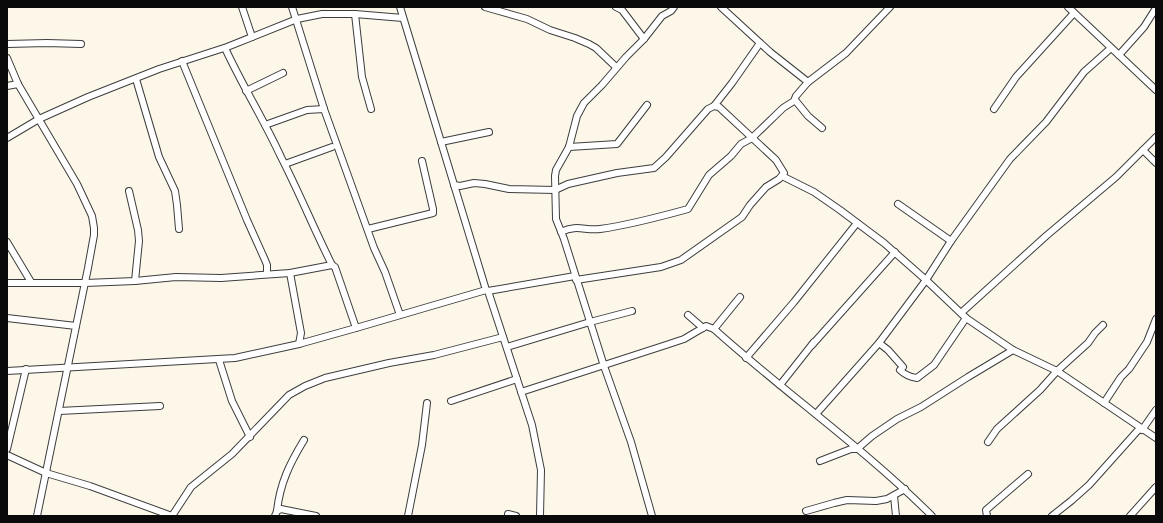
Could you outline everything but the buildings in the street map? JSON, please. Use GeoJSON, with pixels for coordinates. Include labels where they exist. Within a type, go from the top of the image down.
{"type":"FeatureCollection","features":[{"type":"Feature","properties":{"kind":"street"},"geometry":{"type":"LineString","coordinates":[[242,7],[252,37]]}},
{"type":"Feature","properties":{"kind":"street"},"geometry":{"type":"LineString","coordinates":[[292,7],[324,109],[374,248],[385,272],[400,315]]}},
{"type":"Feature","properties":{"kind":"street"},"geometry":{"type":"LineString","coordinates":[[400,7],[487,290],[532,425],[541,470],[540,516]]}},
{"type":"Feature","properties":{"kind":"street"},"geometry":{"type":"LineString","coordinates":[[485,7],[527,19],[550,30],[589,44],[596,48],[616,67]]}},
{"type":"Feature","properties":{"kind":"street"},"geometry":{"type":"LineString","coordinates":[[616,7],[622,10],[644,39]]}},
{"type":"Feature","properties":{"kind":"street"},"geometry":{"type":"LineString","coordinates":[[652,516],[631,442],[604,366],[556,219],[555,190],[556,170],[569,147],[580,109],[616,67],[644,39],[662,16],[671,11],[674,7]]}},
{"type":"Feature","properties":{"kind":"street"},"geometry":{"type":"LineString","coordinates":[[721,7],[760,43],[808,82]]}},
{"type":"Feature","properties":{"kind":"street"},"geometry":{"type":"LineString","coordinates":[[561,232],[572,228],[594,229],[636,223],[688,209],[709,175],[731,156],[741,144],[752,138],[783,108],[794,100],[808,82],[846,52],[890,7]]}},
{"type":"Feature","properties":{"kind":"street"},"geometry":{"type":"LineString","coordinates":[[1068,7],[1156,90]]}},
{"type":"Feature","properties":{"kind":"street"},"geometry":{"type":"LineString","coordinates":[[1119,56],[1144,27],[1156,8]]}},
{"type":"Feature","properties":{"kind":"street"},"geometry":{"type":"LineString","coordinates":[[994,109],[1016,78],[1074,13]]}},
{"type":"Feature","properties":{"kind":"street"},"geometry":{"type":"LineString","coordinates":[[7,138],[39,119],[88,97],[182,61],[225,48],[297,19],[322,14],[355,14],[404,18]]}},
{"type":"Feature","properties":{"kind":"street"},"geometry":{"type":"LineString","coordinates":[[355,14],[362,77],[371,109]]}},
{"type":"Feature","properties":{"kind":"street"},"geometry":{"type":"LineString","coordinates":[[454,185],[460,186],[474,183],[509,189],[555,190],[568,184],[617,173],[654,168],[708,109],[714,106],[760,43]]}},
{"type":"Feature","properties":{"kind":"street"},"geometry":{"type":"LineString","coordinates":[[7,44],[81,44]]}},
{"type":"Feature","properties":{"kind":"street"},"geometry":{"type":"LineString","coordinates":[[225,48],[285,164],[332,265],[335,267],[356,328]]}},
{"type":"Feature","properties":{"kind":"street"},"geometry":{"type":"LineString","coordinates":[[816,414],[879,343],[926,280],[951,241],[1010,159],[1046,122],[1084,72],[1111,48]]}},
{"type":"Feature","properties":{"kind":"street"},"geometry":{"type":"LineString","coordinates":[[7,58],[18,84],[77,184],[92,216],[94,228],[85,283],[37,516]]}},
{"type":"Feature","properties":{"kind":"street"},"geometry":{"type":"LineString","coordinates":[[182,61],[267,265],[267,274]]}},
{"type":"Feature","properties":{"kind":"street"},"geometry":{"type":"LineString","coordinates":[[246,91],[283,73]]}},
{"type":"Feature","properties":{"kind":"street"},"geometry":{"type":"LineString","coordinates":[[136,79],[159,157],[175,191],[179,229]]}},
{"type":"Feature","properties":{"kind":"street"},"geometry":{"type":"LineString","coordinates":[[7,86],[18,84]]}},
{"type":"Feature","properties":{"kind":"street"},"geometry":{"type":"LineString","coordinates":[[794,100],[811,120],[822,128]]}},
{"type":"Feature","properties":{"kind":"street"},"geometry":{"type":"LineString","coordinates":[[569,147],[617,144],[647,105]]}},
{"type":"Feature","properties":{"kind":"street"},"geometry":{"type":"LineString","coordinates":[[7,371],[68,366],[219,360],[235,358],[299,344],[487,290],[661,267],[681,260],[737,221],[766,187],[784,173],[776,160],[719,107],[714,106]]}},
{"type":"Feature","properties":{"kind":"street"},"geometry":{"type":"LineString","coordinates":[[265,125],[307,110],[324,109]]}},
{"type":"Feature","properties":{"kind":"street"},"geometry":{"type":"LineString","coordinates":[[441,142],[489,132]]}},
{"type":"Feature","properties":{"kind":"street"},"geometry":{"type":"LineString","coordinates":[[961,313],[1046,236],[1116,177],[1156,138]]}},
{"type":"Feature","properties":{"kind":"street"},"geometry":{"type":"LineString","coordinates":[[285,164],[332,147]]}},
{"type":"Feature","properties":{"kind":"street"},"geometry":{"type":"LineString","coordinates":[[1143,150],[1156,163]]}},
{"type":"Feature","properties":{"kind":"street"},"geometry":{"type":"LineString","coordinates":[[368,229],[433,213],[422,161]]}},
{"type":"Feature","properties":{"kind":"street"},"geometry":{"type":"LineString","coordinates":[[782,176],[814,192],[857,223],[894,252],[966,318],[1013,350],[1057,371],[1156,438]]}},
{"type":"Feature","properties":{"kind":"street"},"geometry":{"type":"LineString","coordinates":[[129,191],[139,241],[134,281]]}},
{"type":"Feature","properties":{"kind":"street"},"geometry":{"type":"LineString","coordinates":[[898,204],[951,241]]}},
{"type":"Feature","properties":{"kind":"street"},"geometry":{"type":"LineString","coordinates":[[746,358],[794,302],[857,223]]}},
{"type":"Feature","properties":{"kind":"street"},"geometry":{"type":"LineString","coordinates":[[7,242],[31,282]]}},
{"type":"Feature","properties":{"kind":"street"},"geometry":{"type":"LineString","coordinates":[[812,345],[894,252]]}},
{"type":"Feature","properties":{"kind":"street"},"geometry":{"type":"LineString","coordinates":[[7,283],[85,283],[134,281],[176,277],[221,278],[290,273],[332,265]]}},
{"type":"Feature","properties":{"kind":"street"},"geometry":{"type":"LineString","coordinates":[[290,273],[301,333],[299,344]]}},
{"type":"Feature","properties":{"kind":"street"},"geometry":{"type":"LineString","coordinates":[[714,329],[740,297]]}},
{"type":"Feature","properties":{"kind":"street"},"geometry":{"type":"LineString","coordinates":[[746,358],[793,307]]}},
{"type":"Feature","properties":{"kind":"street"},"geometry":{"type":"LineString","coordinates":[[507,347],[632,311]]}},
{"type":"Feature","properties":{"kind":"street"},"geometry":{"type":"LineString","coordinates":[[688,315],[703,328]]}},
{"type":"Feature","properties":{"kind":"street"},"geometry":{"type":"LineString","coordinates":[[780,384],[836,317]]}},
{"type":"Feature","properties":{"kind":"street"},"geometry":{"type":"LineString","coordinates":[[7,318],[76,326]]}},
{"type":"Feature","properties":{"kind":"street"},"geometry":{"type":"LineString","coordinates":[[879,343],[888,350],[901,368],[910,377],[917,378],[934,365],[966,318]]}},
{"type":"Feature","properties":{"kind":"street"},"geometry":{"type":"LineString","coordinates":[[1104,403],[1121,377],[1129,369],[1146,342],[1156,319]]}},
{"type":"Feature","properties":{"kind":"street"},"geometry":{"type":"LineString","coordinates":[[988,442],[997,429],[1088,343],[1103,325]]}},
{"type":"Feature","properties":{"kind":"street"},"geometry":{"type":"LineString","coordinates":[[521,392],[684,339],[703,328],[709,327],[714,329],[746,358],[780,384],[905,489],[932,516]]}},
{"type":"Feature","properties":{"kind":"street"},"geometry":{"type":"LineString","coordinates":[[7,456],[46,474],[90,486],[153,513],[172,516],[191,487],[209,474],[250,436],[289,395],[305,386],[325,378],[389,363],[434,355],[503,337]]}},
{"type":"Feature","properties":{"kind":"street"},"geometry":{"type":"LineString","coordinates":[[820,461],[851,449],[857,449],[872,436],[897,419],[927,404],[1013,350]]}},
{"type":"Feature","properties":{"kind":"street"},"geometry":{"type":"LineString","coordinates":[[219,360],[232,401],[250,436]]}},
{"type":"Feature","properties":{"kind":"street"},"geometry":{"type":"LineString","coordinates":[[7,449],[26,369]]}},
{"type":"Feature","properties":{"kind":"street"},"geometry":{"type":"LineString","coordinates":[[451,402],[517,379]]}},
{"type":"Feature","properties":{"kind":"street"},"geometry":{"type":"LineString","coordinates":[[408,516],[422,445],[427,403]]}},
{"type":"Feature","properties":{"kind":"street"},"geometry":{"type":"LineString","coordinates":[[59,411],[160,406]]}},
{"type":"Feature","properties":{"kind":"street"},"geometry":{"type":"LineString","coordinates":[[1052,516],[1089,485],[1141,429],[1156,410]]}},
{"type":"Feature","properties":{"kind":"street"},"geometry":{"type":"LineString","coordinates":[[276,514],[281,486],[290,464],[304,440]]}},
{"type":"Feature","properties":{"kind":"street"},"geometry":{"type":"LineString","coordinates":[[987,516],[986,510],[1028,474]]}},
{"type":"Feature","properties":{"kind":"street"},"geometry":{"type":"LineString","coordinates":[[1130,516],[1156,488]]}},
{"type":"Feature","properties":{"kind":"street"},"geometry":{"type":"LineString","coordinates":[[806,511],[847,500],[876,501],[887,499],[905,489]]}},
{"type":"Feature","properties":{"kind":"street"},"geometry":{"type":"LineString","coordinates":[[894,496],[896,516]]}},
{"type":"Feature","properties":{"kind":"street"},"geometry":{"type":"LineString","coordinates":[[276,514],[281,509],[316,516]]}},
{"type":"Feature","properties":{"kind":"street"},"geometry":{"type":"LineString","coordinates":[[508,514],[516,516]]}}]}
